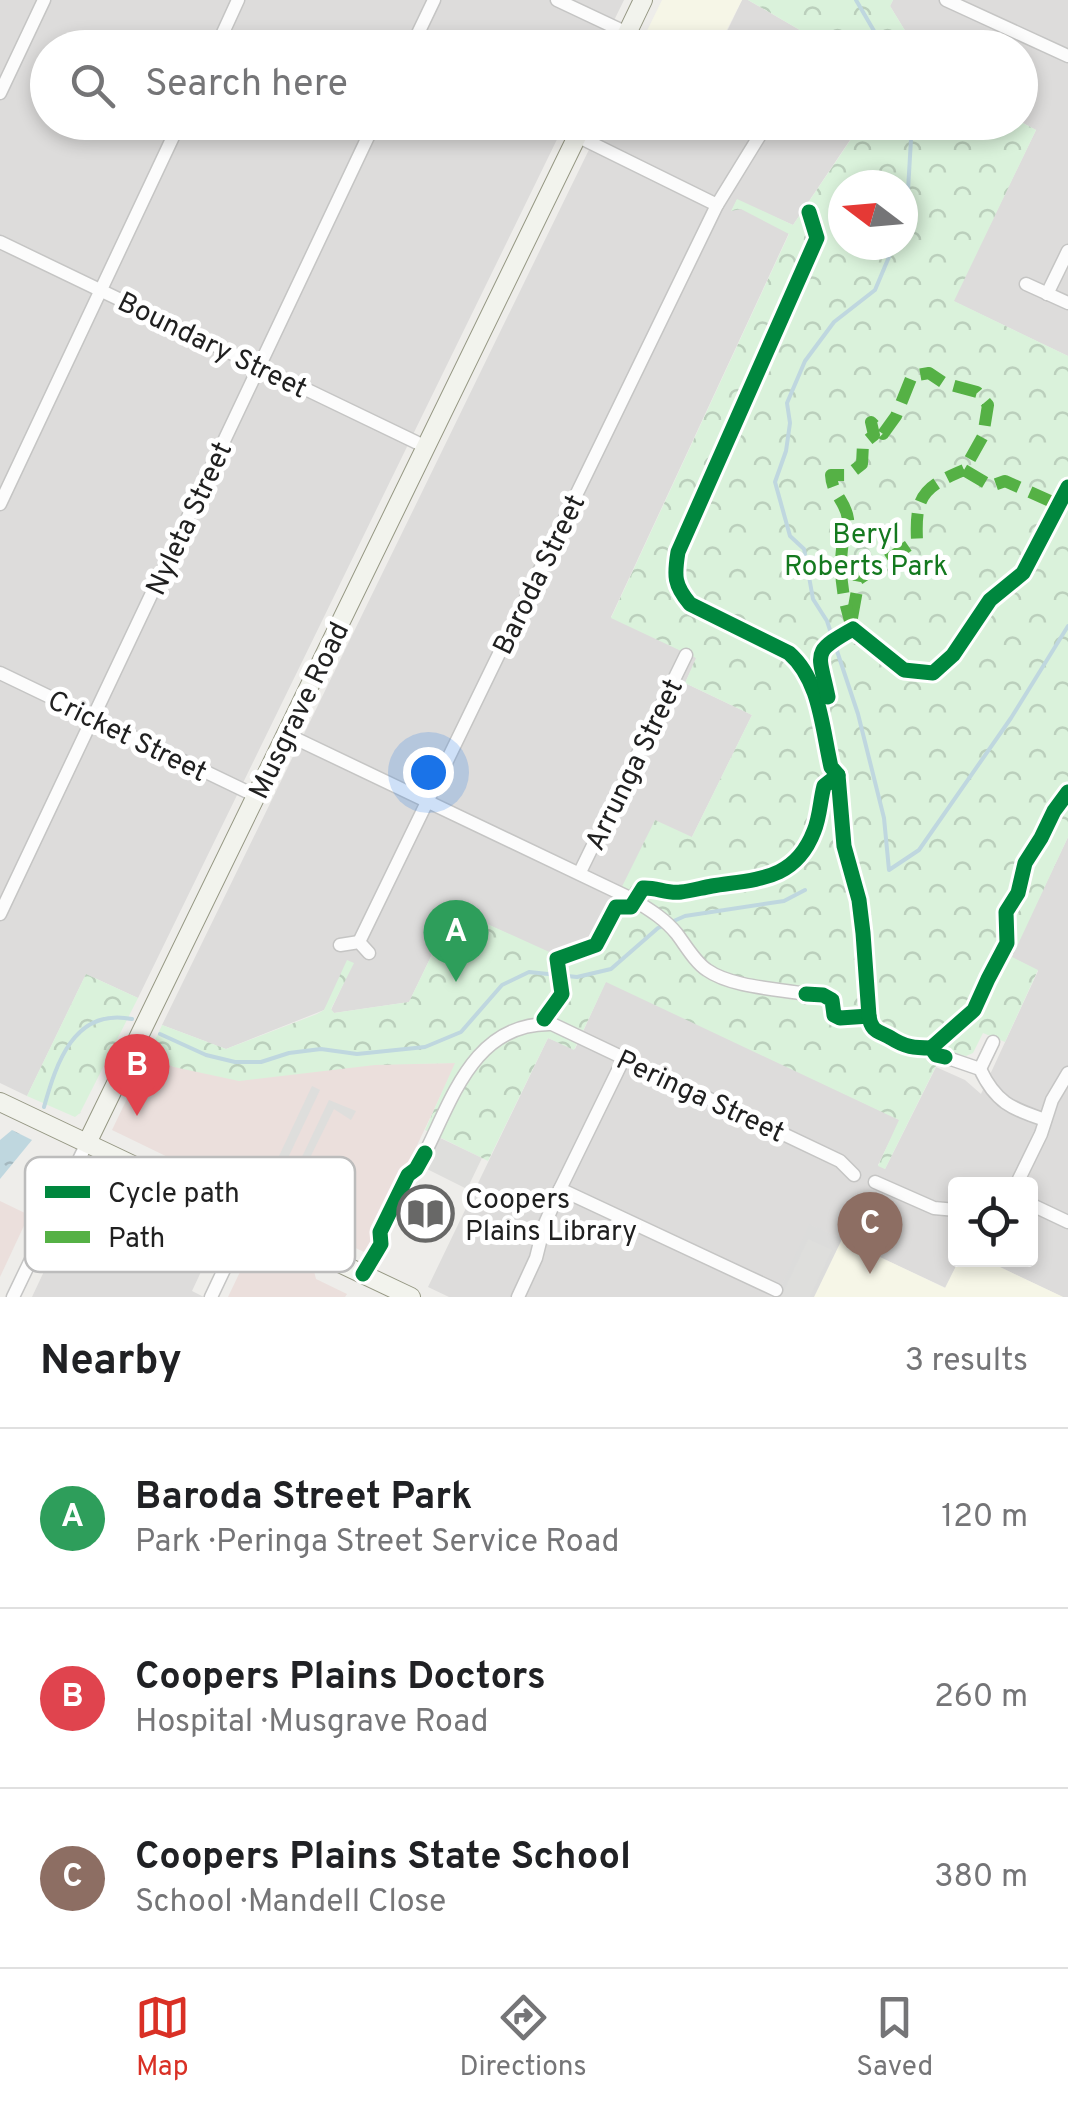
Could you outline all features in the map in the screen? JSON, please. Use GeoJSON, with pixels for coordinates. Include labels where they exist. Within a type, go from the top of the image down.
{"type":"FeatureCollection","features":[{"type":"Feature","properties":{"kind":"street"},"geometry":{"type":"LineString","coordinates":[[0,92],[44,0]]}},
{"type":"Feature","properties":{"kind":"street"},"geometry":{"type":"LineString","coordinates":[[224,30],[238,0]]}},
{"type":"Feature","properties":{"kind":"street"},"geometry":{"type":"LineString","coordinates":[[420,30],[434,0]]}},
{"type":"Feature","properties":{"kind":"street"},"geometry":{"type":"LineString","coordinates":[[557,0],[607,30]]}},
{"type":"Feature","properties":{"kind":"street"},"geometry":{"type":"LineString","coordinates":[[629,30],[644,0]]}},
{"type":"Feature","properties":{"kind":"street"},"geometry":{"type":"LineString","coordinates":[[946,0],[1011,30]]}},
{"type":"Feature","properties":{"kind":"street"},"geometry":{"type":"LineString","coordinates":[[1038,42],[1068,56]]}},
{"type":"Feature","properties":{"kind":"street"},"geometry":{"type":"LineString","coordinates":[[0,504],[172,140]]}},
{"type":"Feature","properties":{"kind":"street","name":"Nyleta Street"},"geometry":{"type":"LineString","coordinates":[[0,914],[367,140]]}},
{"type":"Feature","properties":{"kind":"street","name":"Musgrave Road"},"geometry":{"type":"LineString","coordinates":[[80,1157],[575,140]]}},
{"type":"Feature","properties":{"kind":"street"},"geometry":{"type":"LineString","coordinates":[[600,140],[717,205]]}},
{"type":"Feature","properties":{"kind":"street","name":"Baroda Street"},"geometry":{"type":"LineString","coordinates":[[340,945],[364,948],[428,800],[717,205],[757,140]]}},
{"type":"Feature","properties":{"kind":"street","name":"Boundary Street"},"geometry":{"type":"LineString","coordinates":[[0,242],[426,447]]}},
{"type":"Feature","properties":{"kind":"street"},"geometry":{"type":"LineString","coordinates":[[1048,294],[1068,252]]}},
{"type":"Feature","properties":{"kind":"street"},"geometry":{"type":"LineString","coordinates":[[1026,284],[1068,303]]}},
{"type":"Feature","properties":{"kind":"street","name":"Arrunga Street"},"geometry":{"type":"LineString","coordinates":[[580,872],[686,655]]}},
{"type":"Feature","properties":{"kind":"street","name":"Cricket Street"},"geometry":{"type":"LineString","coordinates":[[0,674],[256,796]]}},
{"type":"Feature","properties":{"kind":"street"},"geometry":{"type":"LineString","coordinates":[[286,734],[619,892],[658,915],[704,968],[714,974],[741,983],[806,994]]}},
{"type":"Feature","properties":{"kind":"street","name":"Peringa Street"},"geometry":{"type":"LineString","coordinates":[[425,1153],[469,1064],[488,1044],[528,1026],[552,1024],[840,1161],[854,1175]]}},
{"type":"Feature","properties":{"kind":"street"},"geometry":{"type":"LineString","coordinates":[[980,1069],[993,1042]]}},
{"type":"Feature","properties":{"kind":"street"},"geometry":{"type":"LineString","coordinates":[[944,1056],[980,1069],[998,1099],[1046,1120]]}},
{"type":"Feature","properties":{"kind":"street"},"geometry":{"type":"LineString","coordinates":[[518,1297],[560,1189],[624,1058]]}},
{"type":"Feature","properties":{"kind":"street"},"geometry":{"type":"LineString","coordinates":[[1021,1177],[1052,1100],[1068,1072]]}},
{"type":"Feature","properties":{"kind":"street"},"geometry":{"type":"LineString","coordinates":[[0,1102],[117,1157]]}},
{"type":"Feature","properties":{"kind":"street"},"geometry":{"type":"LineString","coordinates":[[875,1182],[934,1208],[948,1209]]}},
{"type":"Feature","properties":{"kind":"street"},"geometry":{"type":"LineString","coordinates":[[560,1189],[776,1290]]}},
{"type":"Feature","properties":{"kind":"street"},"geometry":{"type":"LineString","coordinates":[[1038,1208],[1068,1222]]}},
{"type":"Feature","properties":{"kind":"street"},"geometry":{"type":"LineString","coordinates":[[355,1270],[409,1296]]}},
{"type":"Feature","properties":{"kind":"street","name":"Musgrave Road"},"geometry":{"type":"LineString","coordinates":[[13,1297],[25,1272]]}},
{"type":"Feature","properties":{"kind":"street"},"geometry":{"type":"LineString","coordinates":[[211,1297],[223,1272]]}},
{"type":"Feature","properties":{"kind":"shaded area"},"geometry":{"type":"Polygon","coordinates":[[[0,0],[624,0],[609,30],[30,30],[30,140],[557,140],[138,998],[86,974],[27,1096],[0,1083],[0,0]]]}},
{"type":"Feature","properties":{"kind":"shaded area"},"geometry":{"type":"Polygon","coordinates":[[[662,0],[742,0],[727,30],[647,30],[662,0]]]}},
{"type":"Feature","properties":{"kind":"shaded area"},"geometry":{"type":"Polygon","coordinates":[[[742,0],[748,0],[800,30],[728,30],[742,0]]]}},
{"type":"Feature","properties":{"kind":"shaded area"},"geometry":{"type":"Polygon","coordinates":[[[893,0],[1068,0],[1068,356],[953,301],[1031,140],[1038,140],[1038,30],[905,30],[890,6],[893,0]]]}},
{"type":"Feature","properties":{"kind":"shaded area"},"geometry":{"type":"Polygon","coordinates":[[[594,140],[850,140],[793,225],[737,200],[732,210],[741,208],[789,233],[611,617],[697,658],[685,683],[752,715],[692,837],[625,884],[595,941],[556,956],[454,909],[409,1002],[334,1013],[331,1010],[353,963],[324,1010],[226,1049],[162,1025],[594,140]]]}},
{"type":"Feature","properties":{"kind":"shaded area"},"geometry":{"type":"Polygon","coordinates":[[[1068,837],[1068,1297],[1000,1267],[1038,1267],[1038,1177],[948,1177],[948,1267],[956,1267],[946,1288],[811,1225],[776,1297],[449,1297],[428,1287],[548,1038],[575,1049],[606,981],[900,1120],[878,1165],[885,1169],[936,1067],[965,1080],[981,1094],[1038,971],[1011,957],[1068,837]]]}},
{"type":"Feature","properties":{"kind":"shaded area"},"geometry":{"type":"Polygon","coordinates":[[[148,1055],[174,1067],[456,1063],[366,1253],[355,1248],[355,1157],[168,1157],[112,1130],[148,1055]]]}},
{"type":"Feature","properties":{"kind":"shaded area"},"geometry":{"type":"Polygon","coordinates":[[[312,1086],[320,1090],[288,1157],[279,1156],[312,1086]]]}},
{"type":"Feature","properties":{"kind":"shaded area"},"geometry":{"type":"Polygon","coordinates":[[[329,1100],[356,1111],[351,1120],[334,1109],[310,1157],[302,1157],[329,1100]]]}},
{"type":"Feature","properties":{"kind":"shaded area"},"geometry":{"type":"Polygon","coordinates":[[[430,1133],[482,1158],[467,1189],[415,1163],[430,1133]]]}},
{"type":"Feature","properties":{"kind":"shaded area"},"geometry":{"type":"Polygon","coordinates":[[[0,1201],[25,1213],[25,1224],[0,1277],[0,1201]]]}},
{"type":"Feature","properties":{"kind":"shaded area"},"geometry":{"type":"Polygon","coordinates":[[[810,1224],[842,1239],[814,1297],[776,1297],[810,1224]]]}},
{"type":"Feature","properties":{"kind":"shaded area"},"geometry":{"type":"Polygon","coordinates":[[[808,1239],[832,1250],[810,1297],[781,1297],[808,1239]]]}},
{"type":"Feature","properties":{"kind":"shaded area"},"geometry":{"type":"Polygon","coordinates":[[[842,1239],[945,1288],[956,1267],[1000,1267],[1063,1297],[814,1297],[842,1239]]]}},
{"type":"Feature","properties":{"kind":"shaded area"},"geometry":{"type":"Polygon","coordinates":[[[44,1272],[201,1272],[192,1291],[204,1297],[32,1297],[44,1272]]]}},
{"type":"Feature","properties":{"kind":"shaded area"},"geometry":{"type":"Polygon","coordinates":[[[240,1272],[314,1272],[316,1279],[347,1294],[345,1297],[228,1297],[240,1272]]]}},
{"type":"Feature","properties":{"kind":"green space"},"geometry":{"type":"Polygon","coordinates":[[[748,0],[893,0],[890,6],[905,30],[800,30],[748,0]]]}},
{"type":"Feature","properties":{"kind":"green space","name":"Beryl Roberts Park"},"geometry":{"type":"Polygon","coordinates":[[[851,140],[1031,140],[954,301],[1068,356],[1068,837],[1012,957],[1038,970],[1005,1042],[983,1033],[973,1053],[966,1056],[943,1052],[885,1169],[878,1166],[899,1120],[606,982],[574,1050],[548,1038],[488,1161],[425,1130],[455,1063],[375,1065],[239,1081],[174,1067],[148,1055],[162,1025],[226,1049],[317,1014],[324,1010],[347,960],[354,963],[331,1009],[334,1013],[409,1002],[454,909],[556,955],[595,941],[655,820],[692,837],[752,715],[685,683],[696,658],[611,618],[789,234],[741,209],[731,211],[737,199],[793,225],[828,173],[828,260],[918,260],[918,170],[830,170],[851,140]]]}},
{"type":"Feature","properties":{"kind":"green space"},"geometry":{"type":"Polygon","coordinates":[[[86,974],[138,998],[75,1117],[27,1096],[86,974]]]}},
{"type":"Feature","properties":{"kind":"water"},"geometry":{"type":"Polygon","coordinates":[[[12,1130],[32,1140],[0,1179],[0,1140],[12,1130]]]}},
{"type":"Feature","properties":{"kind":"waterway"},"geometry":{"type":"LineString","coordinates":[[856,0],[874,30]]}},
{"type":"Feature","properties":{"kind":"waterway"},"geometry":{"type":"LineString","coordinates":[[909,170],[911,140]]}},
{"type":"Feature","properties":{"kind":"waterway"},"geometry":{"type":"LineString","coordinates":[[888,260],[875,290],[834,322],[805,361],[787,403],[790,423],[786,451],[775,482],[790,536],[804,549],[813,599],[827,621],[858,714],[884,818],[889,870],[919,850],[1011,718],[1068,626]]}},
{"type":"Feature","properties":{"kind":"waterway"},"geometry":{"type":"LineString","coordinates":[[160,1034],[206,1055],[235,1062],[261,1062],[321,1049],[357,1054],[425,1047],[461,1032],[502,985],[529,972],[577,977],[611,969],[658,928],[685,916],[784,901],[805,890]]}},
{"type":"Feature","properties":{"kind":"waterway"},"geometry":{"type":"LineString","coordinates":[[44,1107],[62,1057],[82,1030],[112,1018],[132,1019]]}},
{"type":"Feature","properties":{"kind":"marked path"},"geometry":{"type":"LineString","coordinates":[[853,629],[841,575],[848,519],[831,475],[848,475],[862,464],[863,444],[874,435],[871,422],[883,434],[896,416],[912,376],[929,373],[944,383],[977,392],[988,405],[983,436],[964,470],[991,486],[1005,481],[1059,505]]}},
{"type":"Feature","properties":{"kind":"marked path"},"geometry":{"type":"LineString","coordinates":[[852,618],[859,579],[917,540],[918,513],[924,495],[939,482],[964,470]]}},
{"type":"Feature","properties":{"kind":"cycle path"},"geometry":{"type":"LineString","coordinates":[[809,212],[817,238],[678,552],[676,574],[678,586],[690,604],[789,653],[799,664],[814,691],[831,767],[838,775]]}},
{"type":"Feature","properties":{"kind":"cycle path"},"geometry":{"type":"LineString","coordinates":[[828,697],[821,655],[830,643],[853,629],[904,670],[933,673],[953,655],[990,600],[1023,573],[1068,487]]}},
{"type":"Feature","properties":{"kind":"cycle path"},"geometry":{"type":"LineString","coordinates":[[544,1019],[562,994],[557,959],[596,945],[616,907],[631,907],[643,888],[685,892],[759,879],[785,869],[806,847],[816,826],[824,786],[838,775],[844,846],[859,900],[869,1016]]}},
{"type":"Feature","properties":{"kind":"cycle path"},"geometry":{"type":"LineString","coordinates":[[931,1048],[974,1010],[1007,943],[1006,912],[1018,893],[1025,863],[1068,792]]}},
{"type":"Feature","properties":{"kind":"cycle path"},"geometry":{"type":"LineString","coordinates":[[806,994],[832,1000],[834,1015],[840,1018],[869,1016],[879,1032],[905,1045],[931,1048],[936,1055],[945,1057]]}},
{"type":"Feature","properties":{"kind":"cycle path"},"geometry":{"type":"LineString","coordinates":[[363,1274],[381,1244],[380,1232],[408,1175],[425,1153]]}},
{"type":"Feature","properties":{"kind":"place","name":"Baroda Street Park"},"geometry":{"type":"Point","coordinates":[456,982]}},
{"type":"Feature","properties":{"kind":"place","name":"Coopers Plains Doctors"},"geometry":{"type":"Point","coordinates":[137,1116]}},
{"type":"Feature","properties":{"kind":"place","name":"Coopers Plains Library"},"geometry":{"type":"Point","coordinates":[426,1214]}},
{"type":"Feature","properties":{"kind":"place","name":"Coopers Plains State School"},"geometry":{"type":"Point","coordinates":[870,1274]}}]}
